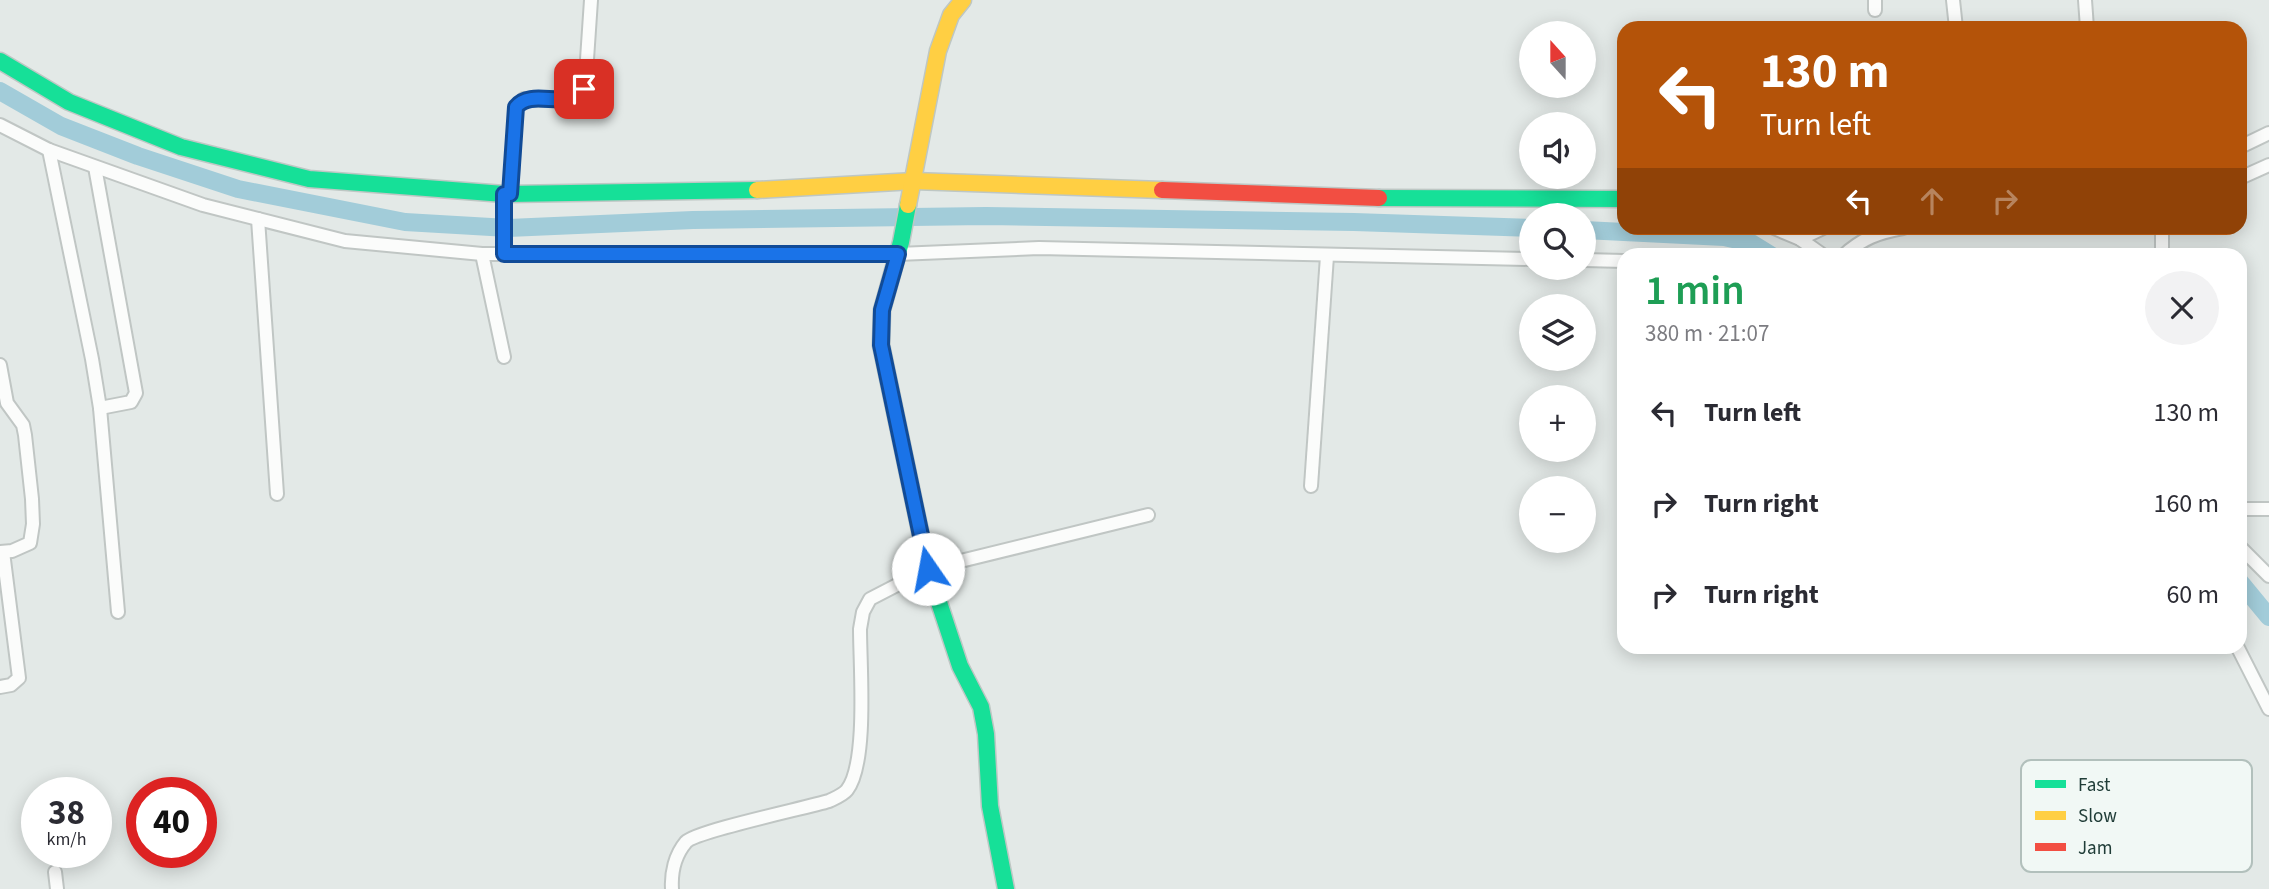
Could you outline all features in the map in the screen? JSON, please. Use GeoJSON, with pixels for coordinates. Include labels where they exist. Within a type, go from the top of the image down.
{"type":"FeatureCollection","features":[{"type":"Feature","properties":{"kind":"street"},"geometry":{"type":"LineString","coordinates":[[504,249],[506,199],[516,107],[524,99],[570,99],[580,95],[587,82],[591,0]]}},
{"type":"Feature","properties":{"kind":"street"},"geometry":{"type":"LineString","coordinates":[[963,0],[951,15],[938,51],[900,248],[882,310],[881,345],[928,569],[950,641],[981,707],[986,734],[990,806],[1006,889]]}},
{"type":"Feature","properties":{"kind":"street"},"geometry":{"type":"LineString","coordinates":[[1953,0],[1955,21]]}},
{"type":"Feature","properties":{"kind":"street"},"geometry":{"type":"LineString","coordinates":[[2085,0],[2086,21]]}},
{"type":"Feature","properties":{"kind":"street"},"geometry":{"type":"LineString","coordinates":[[0,61],[69,102],[181,147],[309,178],[506,199],[912,188],[1402,199],[1617,199]]}},
{"type":"Feature","properties":{"kind":"street"},"geometry":{"type":"LineString","coordinates":[[0,125],[49,150],[203,205],[345,240],[482,254],[504,249],[1039,248],[1519,259]]}},
{"type":"Feature","properties":{"kind":"street"},"geometry":{"type":"LineString","coordinates":[[2247,144],[2269,133]]}},
{"type":"Feature","properties":{"kind":"street"},"geometry":{"type":"LineString","coordinates":[[49,150],[100,408],[118,612]]}},
{"type":"Feature","properties":{"kind":"street"},"geometry":{"type":"LineString","coordinates":[[2247,175],[2269,164]]}},
{"type":"Feature","properties":{"kind":"street"},"geometry":{"type":"LineString","coordinates":[[95,167],[136,393],[131,402],[100,408]]}},
{"type":"Feature","properties":{"kind":"street"},"geometry":{"type":"LineString","coordinates":[[258,219],[277,494]]}},
{"type":"Feature","properties":{"kind":"street"},"geometry":{"type":"LineString","coordinates":[[1791,235],[1813,248]]}},
{"type":"Feature","properties":{"kind":"street"},"geometry":{"type":"LineString","coordinates":[[1800,239],[1808,235]]}},
{"type":"Feature","properties":{"kind":"street"},"geometry":{"type":"LineString","coordinates":[[1852,248],[1858,242],[1875,235]]}},
{"type":"Feature","properties":{"kind":"street"},"geometry":{"type":"LineString","coordinates":[[482,254],[504,358]]}},
{"type":"Feature","properties":{"kind":"street"},"geometry":{"type":"LineString","coordinates":[[1311,486],[1327,256]]}},
{"type":"Feature","properties":{"kind":"street"},"geometry":{"type":"LineString","coordinates":[[1596,260],[1617,261]]}},
{"type":"Feature","properties":{"kind":"street"},"geometry":{"type":"LineString","coordinates":[[0,365],[7,403],[23,425],[33,524],[30,543],[12,551],[1,552],[19,678],[11,685],[0,687]]}},
{"type":"Feature","properties":{"kind":"street"},"geometry":{"type":"LineString","coordinates":[[2247,509],[2269,509]]}},
{"type":"Feature","properties":{"kind":"street"},"geometry":{"type":"LineString","coordinates":[[672,889],[676,860],[687,841],[709,832],[829,801],[846,791],[856,773],[860,751],[860,629],[863,612],[870,598],[928,569],[1148,515]]}},
{"type":"Feature","properties":{"kind":"street"},"geometry":{"type":"LineString","coordinates":[[2247,554],[2269,576]]}},
{"type":"Feature","properties":{"kind":"street"},"geometry":{"type":"LineString","coordinates":[[2241,654],[2269,709]]}},
{"type":"Feature","properties":{"kind":"street"},"geometry":{"type":"LineString","coordinates":[[55,872],[57,889]]}},
{"type":"Feature","properties":{"kind":"waterway"},"geometry":{"type":"LineString","coordinates":[[0,91],[61,126],[138,156],[238,189],[405,222],[508,228],[693,220],[986,216],[1519,228]]}},
{"type":"Feature","properties":{"kind":"waterway"},"geometry":{"type":"LineString","coordinates":[[1596,231],[1617,232]]}},
{"type":"Feature","properties":{"kind":"waterway"},"geometry":{"type":"LineString","coordinates":[[1684,235],[1724,237],[1751,243],[1759,248]]}},
{"type":"Feature","properties":{"kind":"waterway"},"geometry":{"type":"LineString","coordinates":[[2247,590],[2269,617]]}},
{"type":"Feature","properties":{"kind":"traffic: fast"},"geometry":{"type":"LineString","coordinates":[[0,61],[69,102],[181,147],[309,179],[504,194],[757,190]]}},
{"type":"Feature","properties":{"kind":"traffic: fast"},"geometry":{"type":"LineString","coordinates":[[1379,198],[1617,199]]}},
{"type":"Feature","properties":{"kind":"traffic: fast"},"geometry":{"type":"LineString","coordinates":[[908,205],[882,310],[881,345],[928,569],[960,666],[981,707],[986,734],[990,806],[1006,889]]}},
{"type":"Feature","properties":{"kind":"traffic: slow"},"geometry":{"type":"LineString","coordinates":[[908,205],[938,51],[951,15],[963,0]]}},
{"type":"Feature","properties":{"kind":"traffic: slow"},"geometry":{"type":"LineString","coordinates":[[757,190],[914,181],[1162,190]]}},
{"type":"Feature","properties":{"kind":"traffic: jam"},"geometry":{"type":"LineString","coordinates":[[1162,190],[1379,198]]}},
{"type":"Feature","properties":{"kind":"route"},"geometry":{"type":"LineString","coordinates":[[584,89],[580,95],[570,99],[524,99],[516,107],[510,194],[504,194],[504,254],[898,254],[882,310],[881,345],[928,569]]}}]}
